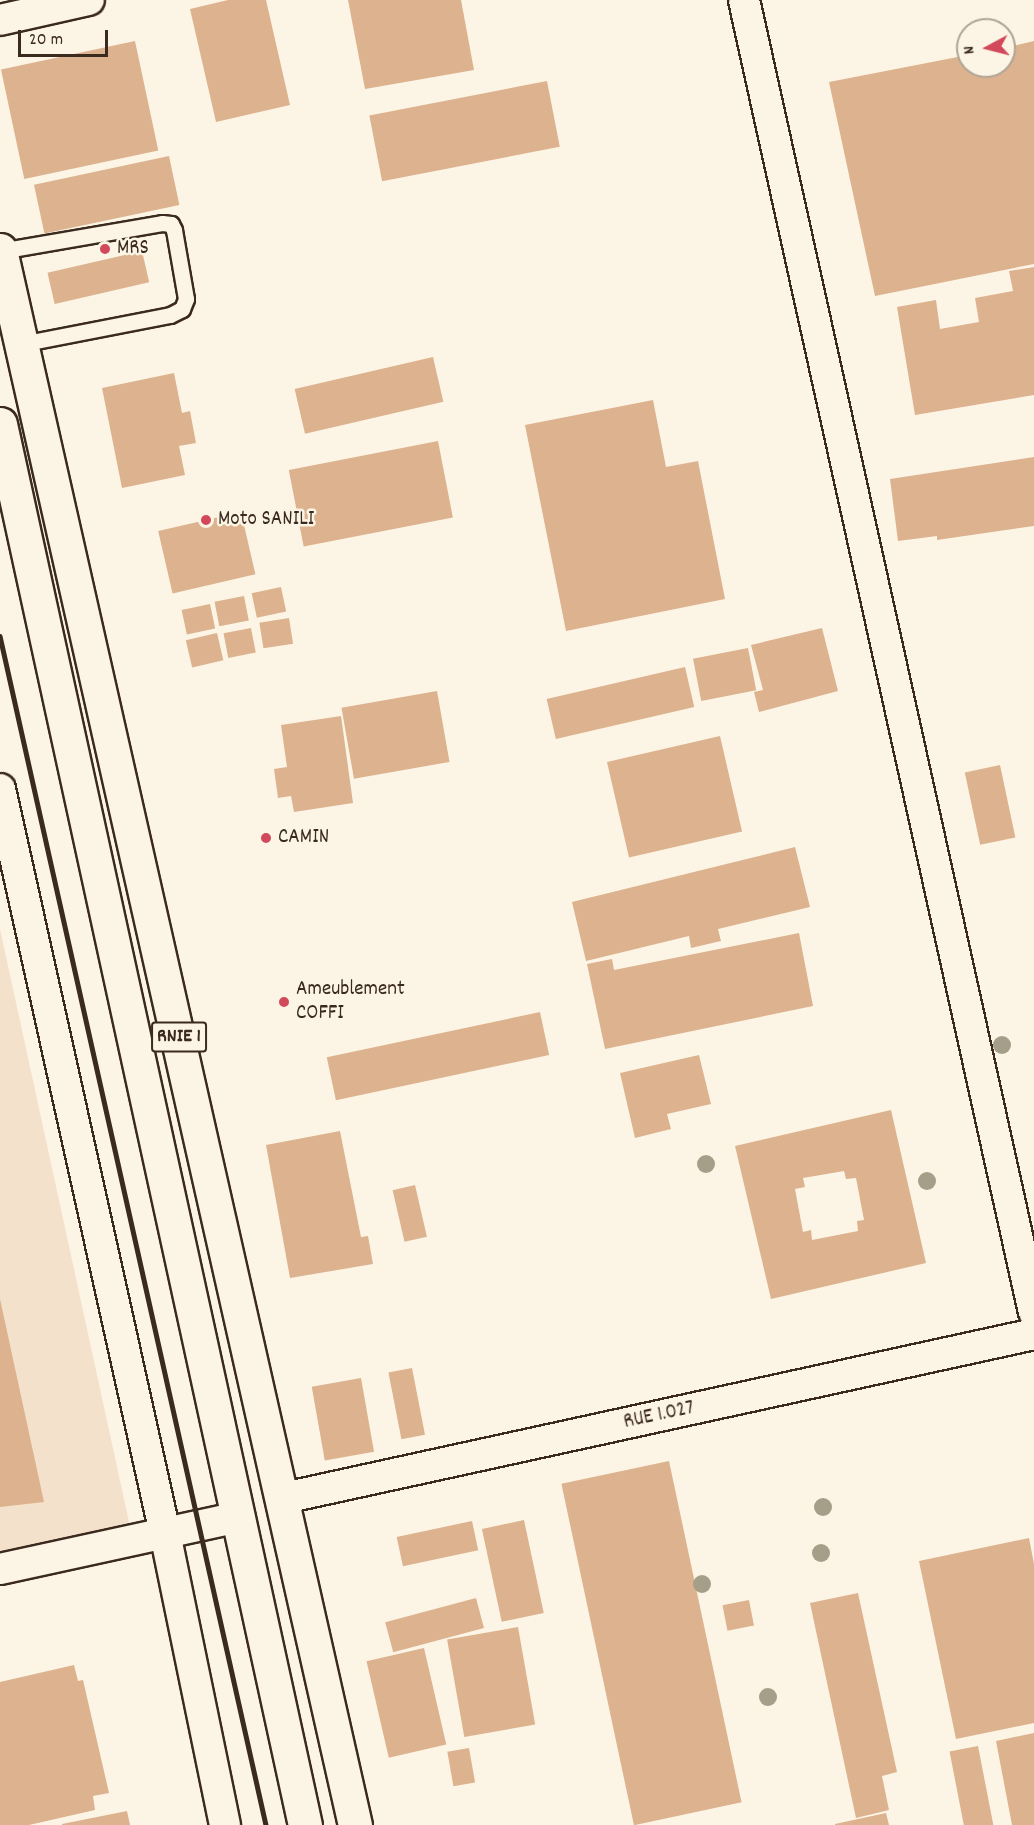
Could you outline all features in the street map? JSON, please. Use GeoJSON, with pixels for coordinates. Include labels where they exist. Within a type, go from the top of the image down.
{"type":"FeatureCollection","features":[{"type":"Feature","properties":{"kind":"highway","name":"RNIE 1"},"geometry":{"type":"LineString","coordinates":[[0,251],[284,1498],[355,1825]]}},
{"type":"Feature","properties":{"kind":"highway","name":"RNIE 1"},"geometry":{"type":"LineString","coordinates":[[0,424],[305,1825]]}},
{"type":"Feature","properties":{"kind":"street"},"geometry":{"type":"LineString","coordinates":[[0,20],[89,0]]}},
{"type":"Feature","properties":{"kind":"street"},"geometry":{"type":"LineString","coordinates":[[744,0],[1034,1312]]}},
{"type":"Feature","properties":{"kind":"street"},"geometry":{"type":"LineString","coordinates":[[0,789],[165,1533],[225,1825]]}},
{"type":"Feature","properties":{"kind":"street","name":"RUE 1.027"},"geometry":{"type":"LineString","coordinates":[[284,1498],[1034,1334]]}},
{"type":"Feature","properties":{"kind":"street"},"geometry":{"type":"LineString","coordinates":[[0,1569],[239,1517]]}},
{"type":"Feature","properties":{"kind":"lane"},"geometry":{"type":"LineString","coordinates":[[0,251],[162,223],[171,224],[174,230],[186,299],[182,309],[170,315],[21,344]]}},
{"type":"Feature","properties":{"kind":"shaded area"},"geometry":{"type":"Polygon","coordinates":[[[0,929],[131,1531],[0,1561],[0,929]]]}},
{"type":"Feature","properties":{"kind":"building"},"geometry":{"type":"Polygon","coordinates":[[[228,0],[266,0],[290,105],[216,122],[190,9],[228,0]]]}},
{"type":"Feature","properties":{"kind":"building"},"geometry":{"type":"Polygon","coordinates":[[[348,0],[461,0],[474,70],[365,89],[348,0]]]}},
{"type":"Feature","properties":{"kind":"building"},"geometry":{"type":"Polygon","coordinates":[[[135,41],[158,151],[24,179],[1,69],[135,41]]]}},
{"type":"Feature","properties":{"kind":"building"},"geometry":{"type":"Polygon","coordinates":[[[1034,41],[1034,264],[875,296],[829,82],[956,57],[956,78],[1016,78],[1016,45],[1034,41]]]}},
{"type":"Feature","properties":{"kind":"building"},"geometry":{"type":"Polygon","coordinates":[[[547,81],[560,147],[382,181],[369,116],[547,81]]]}},
{"type":"Feature","properties":{"kind":"building"},"geometry":{"type":"Polygon","coordinates":[[[169,156],[179,205],[44,234],[34,185],[169,156]]]}},
{"type":"Feature","properties":{"kind":"building"},"geometry":{"type":"Polygon","coordinates":[[[142,251],[149,282],[55,304],[47,273],[142,251]]]}},
{"type":"Feature","properties":{"kind":"building"},"geometry":{"type":"Polygon","coordinates":[[[1034,267],[1034,395],[915,415],[897,307],[936,300],[940,329],[979,322],[975,298],[1013,291],[1009,271],[1034,267]]]}},
{"type":"Feature","properties":{"kind":"building"},"geometry":{"type":"Polygon","coordinates":[[[433,357],[443,402],[305,434],[295,389],[433,357]]]}},
{"type":"Feature","properties":{"kind":"building"},"geometry":{"type":"Polygon","coordinates":[[[174,373],[182,413],[190,411],[196,443],[179,446],[185,475],[122,488],[102,388],[174,373]]]}},
{"type":"Feature","properties":{"kind":"building"},"geometry":{"type":"Polygon","coordinates":[[[653,400],[666,467],[698,461],[725,599],[566,631],[525,425],[653,400]]]}},
{"type":"Feature","properties":{"kind":"building"},"geometry":{"type":"Polygon","coordinates":[[[438,441],[453,518],[304,547],[289,470],[438,441]]]}},
{"type":"Feature","properties":{"kind":"building"},"geometry":{"type":"Polygon","coordinates":[[[1034,457],[1034,526],[937,540],[937,536],[898,541],[890,479],[1034,457]]]}},
{"type":"Feature","properties":{"kind":"building"},"geometry":{"type":"Polygon","coordinates":[[[241,512],[255,574],[173,593],[158,531],[241,512]]]}},
{"type":"Feature","properties":{"kind":"building"},"geometry":{"type":"Polygon","coordinates":[[[281,587],[286,611],[257,618],[252,593],[281,587]]]}},
{"type":"Feature","properties":{"kind":"building"},"geometry":{"type":"Polygon","coordinates":[[[244,596],[249,621],[219,626],[215,602],[244,596]]]}},
{"type":"Feature","properties":{"kind":"building"},"geometry":{"type":"Polygon","coordinates":[[[210,604],[215,628],[187,634],[182,610],[210,604]]]}},
{"type":"Feature","properties":{"kind":"building"},"geometry":{"type":"Polygon","coordinates":[[[289,618],[293,644],[263,648],[259,623],[289,618]]]}},
{"type":"Feature","properties":{"kind":"building"},"geometry":{"type":"Polygon","coordinates":[[[251,628],[256,653],[228,658],[224,633],[251,628]]]}},
{"type":"Feature","properties":{"kind":"building"},"geometry":{"type":"Polygon","coordinates":[[[822,628],[838,691],[759,712],[754,692],[763,690],[751,645],[822,628]]]}},
{"type":"Feature","properties":{"kind":"building"},"geometry":{"type":"Polygon","coordinates":[[[217,633],[223,660],[192,667],[186,640],[217,633]]]}},
{"type":"Feature","properties":{"kind":"building"},"geometry":{"type":"Polygon","coordinates":[[[748,648],[756,690],[701,701],[693,659],[748,648]]]}},
{"type":"Feature","properties":{"kind":"building"},"geometry":{"type":"Polygon","coordinates":[[[685,667],[694,707],[556,739],[547,699],[685,667]]]}},
{"type":"Feature","properties":{"kind":"building"},"geometry":{"type":"Polygon","coordinates":[[[437,691],[450,762],[354,779],[341,708],[437,691]]]}},
{"type":"Feature","properties":{"kind":"building"},"geometry":{"type":"Polygon","coordinates":[[[341,716],[353,803],[294,812],[291,796],[278,798],[274,769],[287,767],[281,725],[341,716]]]}},
{"type":"Feature","properties":{"kind":"building"},"geometry":{"type":"Polygon","coordinates":[[[720,736],[742,831],[629,858],[607,762],[720,736]]]}},
{"type":"Feature","properties":{"kind":"building"},"geometry":{"type":"Polygon","coordinates":[[[1000,765],[1015,837],[980,845],[965,772],[1000,765]]]}},
{"type":"Feature","properties":{"kind":"building"},"geometry":{"type":"Polygon","coordinates":[[[795,847],[810,907],[718,929],[721,941],[691,948],[689,936],[586,961],[572,902],[795,847]]]}},
{"type":"Feature","properties":{"kind":"building"},"geometry":{"type":"Polygon","coordinates":[[[799,933],[813,1006],[605,1049],[587,964],[612,959],[614,970],[799,933]]]}},
{"type":"Feature","properties":{"kind":"building"},"geometry":{"type":"Polygon","coordinates":[[[540,1012],[549,1055],[336,1100],[327,1057],[540,1012]]]}},
{"type":"Feature","properties":{"kind":"building"},"geometry":{"type":"Polygon","coordinates":[[[699,1055],[711,1104],[667,1114],[671,1129],[635,1138],[620,1073],[699,1055]]]}},
{"type":"Feature","properties":{"kind":"building"},"geometry":{"type":"Polygon","coordinates":[[[891,1110],[926,1263],[771,1299],[735,1146],[891,1110]],[[844,1171],[803,1178],[805,1187],[795,1189],[803,1232],[811,1230],[812,1240],[858,1231],[857,1221],[864,1220],[856,1178],[846,1179],[844,1171]]]}},
{"type":"Feature","properties":{"kind":"building"},"geometry":{"type":"Polygon","coordinates":[[[340,1131],[361,1237],[368,1236],[373,1264],[290,1278],[266,1145],[340,1131]]]}},
{"type":"Feature","properties":{"kind":"building"},"geometry":{"type":"Polygon","coordinates":[[[415,1185],[427,1237],[405,1242],[393,1190],[415,1185]]]}},
{"type":"Feature","properties":{"kind":"building"},"geometry":{"type":"Polygon","coordinates":[[[0,1299],[44,1502],[0,1507],[0,1299]]]}},
{"type":"Feature","properties":{"kind":"building"},"geometry":{"type":"Polygon","coordinates":[[[412,1368],[425,1435],[401,1439],[388,1373],[412,1368]]]}},
{"type":"Feature","properties":{"kind":"building"},"geometry":{"type":"Polygon","coordinates":[[[361,1378],[374,1452],[325,1461],[312,1387],[361,1378]]]}},
{"type":"Feature","properties":{"kind":"building"},"geometry":{"type":"Polygon","coordinates":[[[669,1461],[742,1802],[634,1825],[561,1484],[669,1461]]]}},
{"type":"Feature","properties":{"kind":"building"},"geometry":{"type":"Polygon","coordinates":[[[524,1520],[544,1613],[502,1622],[482,1529],[524,1520]]]}},
{"type":"Feature","properties":{"kind":"building"},"geometry":{"type":"Polygon","coordinates":[[[472,1521],[478,1550],[403,1566],[397,1537],[472,1521]]]}},
{"type":"Feature","properties":{"kind":"building"},"geometry":{"type":"Polygon","coordinates":[[[1029,1538],[1034,1564],[1034,1723],[956,1739],[919,1561],[1029,1538]]]}},
{"type":"Feature","properties":{"kind":"building"},"geometry":{"type":"Polygon","coordinates":[[[858,1593],[897,1772],[882,1776],[889,1810],[856,1818],[810,1603],[858,1593]]]}},
{"type":"Feature","properties":{"kind":"building"},"geometry":{"type":"Polygon","coordinates":[[[476,1598],[484,1628],[393,1652],[385,1622],[476,1598]]]}},
{"type":"Feature","properties":{"kind":"building"},"geometry":{"type":"Polygon","coordinates":[[[749,1600],[754,1626],[727,1631],[722,1605],[749,1600]]]}},
{"type":"Feature","properties":{"kind":"building"},"geometry":{"type":"Polygon","coordinates":[[[518,1627],[535,1724],[464,1737],[447,1640],[518,1627]]]}},
{"type":"Feature","properties":{"kind":"building"},"geometry":{"type":"Polygon","coordinates":[[[424,1648],[446,1744],[389,1758],[367,1661],[424,1648]]]}},
{"type":"Feature","properties":{"kind":"building"},"geometry":{"type":"Polygon","coordinates":[[[74,1665],[78,1681],[83,1680],[109,1793],[93,1796],[95,1810],[29,1825],[0,1825],[0,1682],[74,1665]]]}},
{"type":"Feature","properties":{"kind":"building"},"geometry":{"type":"Polygon","coordinates":[[[1034,1733],[1034,1825],[1012,1825],[996,1741],[1034,1733]]]}},
{"type":"Feature","properties":{"kind":"building"},"geometry":{"type":"Polygon","coordinates":[[[978,1746],[993,1825],[964,1825],[950,1752],[978,1746]]]}},
{"type":"Feature","properties":{"kind":"building"},"geometry":{"type":"Polygon","coordinates":[[[469,1748],[475,1782],[453,1786],[447,1752],[469,1748]]]}},
{"type":"Feature","properties":{"kind":"building"},"geometry":{"type":"Polygon","coordinates":[[[127,1811],[130,1825],[62,1825],[62,1824],[127,1811]]]}},
{"type":"Feature","properties":{"kind":"building"},"geometry":{"type":"Polygon","coordinates":[[[886,1813],[889,1825],[835,1825],[835,1824],[886,1813]]]}},
{"type":"Feature","properties":{"kind":"railway"},"geometry":{"type":"LineString","coordinates":[[0,636],[266,1825]]}},
{"type":"Feature","properties":{"kind":"place","name":"MRS"},"geometry":{"type":"Point","coordinates":[105,249]}},
{"type":"Feature","properties":{"kind":"place","name":"Moto SANILI"},"geometry":{"type":"Point","coordinates":[206,520]}},
{"type":"Feature","properties":{"kind":"place","name":"CAMIN"},"geometry":{"type":"Point","coordinates":[266,838]}},
{"type":"Feature","properties":{"kind":"place","name":"Ameublement COFFI"},"geometry":{"type":"Point","coordinates":[284,1002]}}]}
